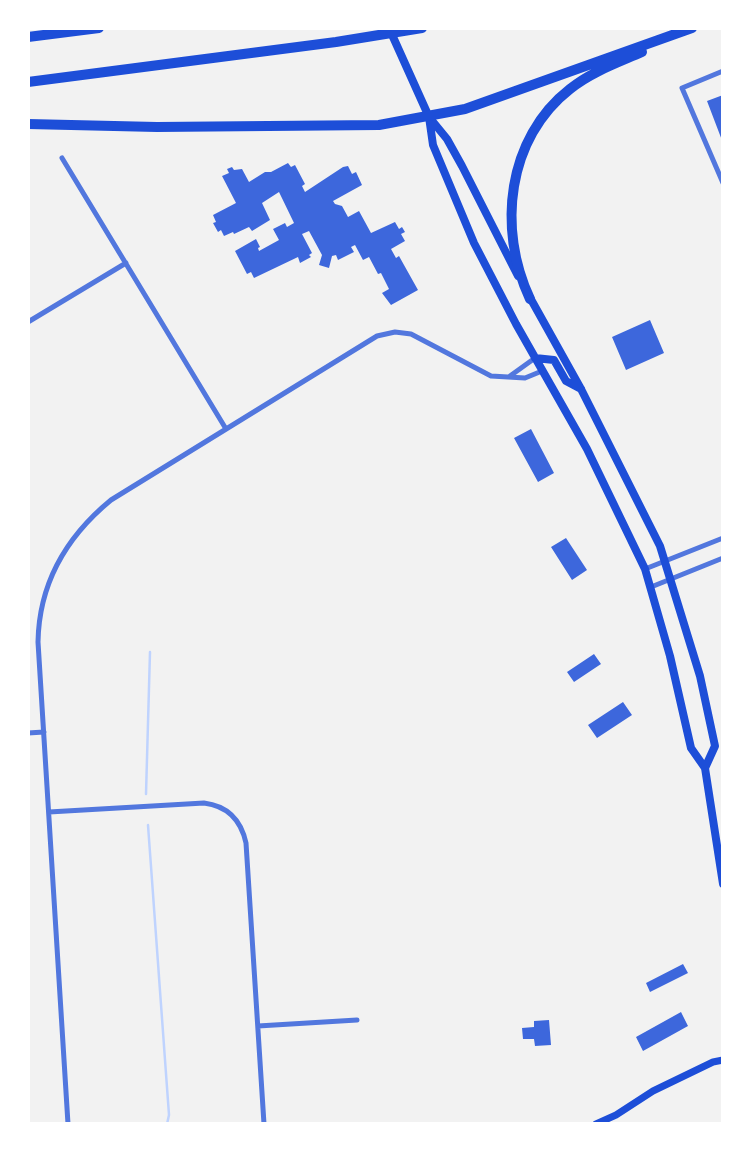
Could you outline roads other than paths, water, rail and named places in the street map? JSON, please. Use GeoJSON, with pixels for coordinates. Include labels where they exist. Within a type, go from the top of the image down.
{"type":"FeatureCollection","features":[{"type":"Feature","properties":{"kind":"highway"},"geometry":{"type":"LineString","coordinates":[[28,37],[99,28]]}},
{"type":"Feature","properties":{"kind":"highway"},"geometry":{"type":"LineString","coordinates":[[28,82],[336,42],[422,28]]}},
{"type":"Feature","properties":{"kind":"highway"},"geometry":{"type":"LineString","coordinates":[[28,124],[285,127],[379,125],[465,109],[694,28]]}},
{"type":"Feature","properties":{"kind":"highway"},"geometry":{"type":"LineString","coordinates":[[530,299],[517,258],[512,213],[513,188],[518,165],[536,126],[556,101],[580,82],[694,28]]}},
{"type":"Feature","properties":{"kind":"main road"},"geometry":{"type":"LineString","coordinates":[[389,28],[429,117],[447,139],[457,157],[530,299],[581,389],[660,546],[700,676],[715,746],[705,768]]}},
{"type":"Feature","properties":{"kind":"main road"},"geometry":{"type":"LineString","coordinates":[[429,117],[433,145],[474,243],[587,449],[645,569],[670,656],[691,748],[705,768],[723,884]]}},
{"type":"Feature","properties":{"kind":"main road"},"geometry":{"type":"LineString","coordinates":[[535,358],[554,360],[566,382],[581,389]]}},
{"type":"Feature","properties":{"kind":"main road"},"geometry":{"type":"LineString","coordinates":[[596,1124],[616,1115],[653,1091],[713,1062],[723,1060]]}},
{"type":"Feature","properties":{"kind":"street"},"geometry":{"type":"LineString","coordinates":[[723,71],[682,88],[723,183]]}},
{"type":"Feature","properties":{"kind":"street"},"geometry":{"type":"LineString","coordinates":[[62,158],[226,429]]}},
{"type":"Feature","properties":{"kind":"street"},"geometry":{"type":"LineString","coordinates":[[28,322],[126,263]]}},
{"type":"Feature","properties":{"kind":"street"},"geometry":{"type":"LineString","coordinates":[[68,1124],[38,642],[40,612],[55,566],[67,545],[80,528],[111,500],[387,332],[411,334],[491,376],[525,378],[542,371]]}},
{"type":"Feature","properties":{"kind":"street"},"geometry":{"type":"LineString","coordinates":[[510,376],[535,358]]}},
{"type":"Feature","properties":{"kind":"street"},"geometry":{"type":"LineString","coordinates":[[645,569],[723,538]]}},
{"type":"Feature","properties":{"kind":"street"},"geometry":{"type":"LineString","coordinates":[[651,587],[723,558]]}},
{"type":"Feature","properties":{"kind":"street"},"geometry":{"type":"LineString","coordinates":[[28,733],[44,732]]}},
{"type":"Feature","properties":{"kind":"street"},"geometry":{"type":"LineString","coordinates":[[49,812],[204,803],[220,807],[234,816],[242,828],[246,843],[264,1124]]}},
{"type":"Feature","properties":{"kind":"street"},"geometry":{"type":"LineString","coordinates":[[258,1026],[357,1020]]}},
{"type":"Feature","properties":{"kind":"waterway"},"geometry":{"type":"LineString","coordinates":[[146,794],[150,652]]}},
{"type":"Feature","properties":{"kind":"waterway"},"geometry":{"type":"LineString","coordinates":[[148,825],[169,1115],[167,1124]]}}]}
